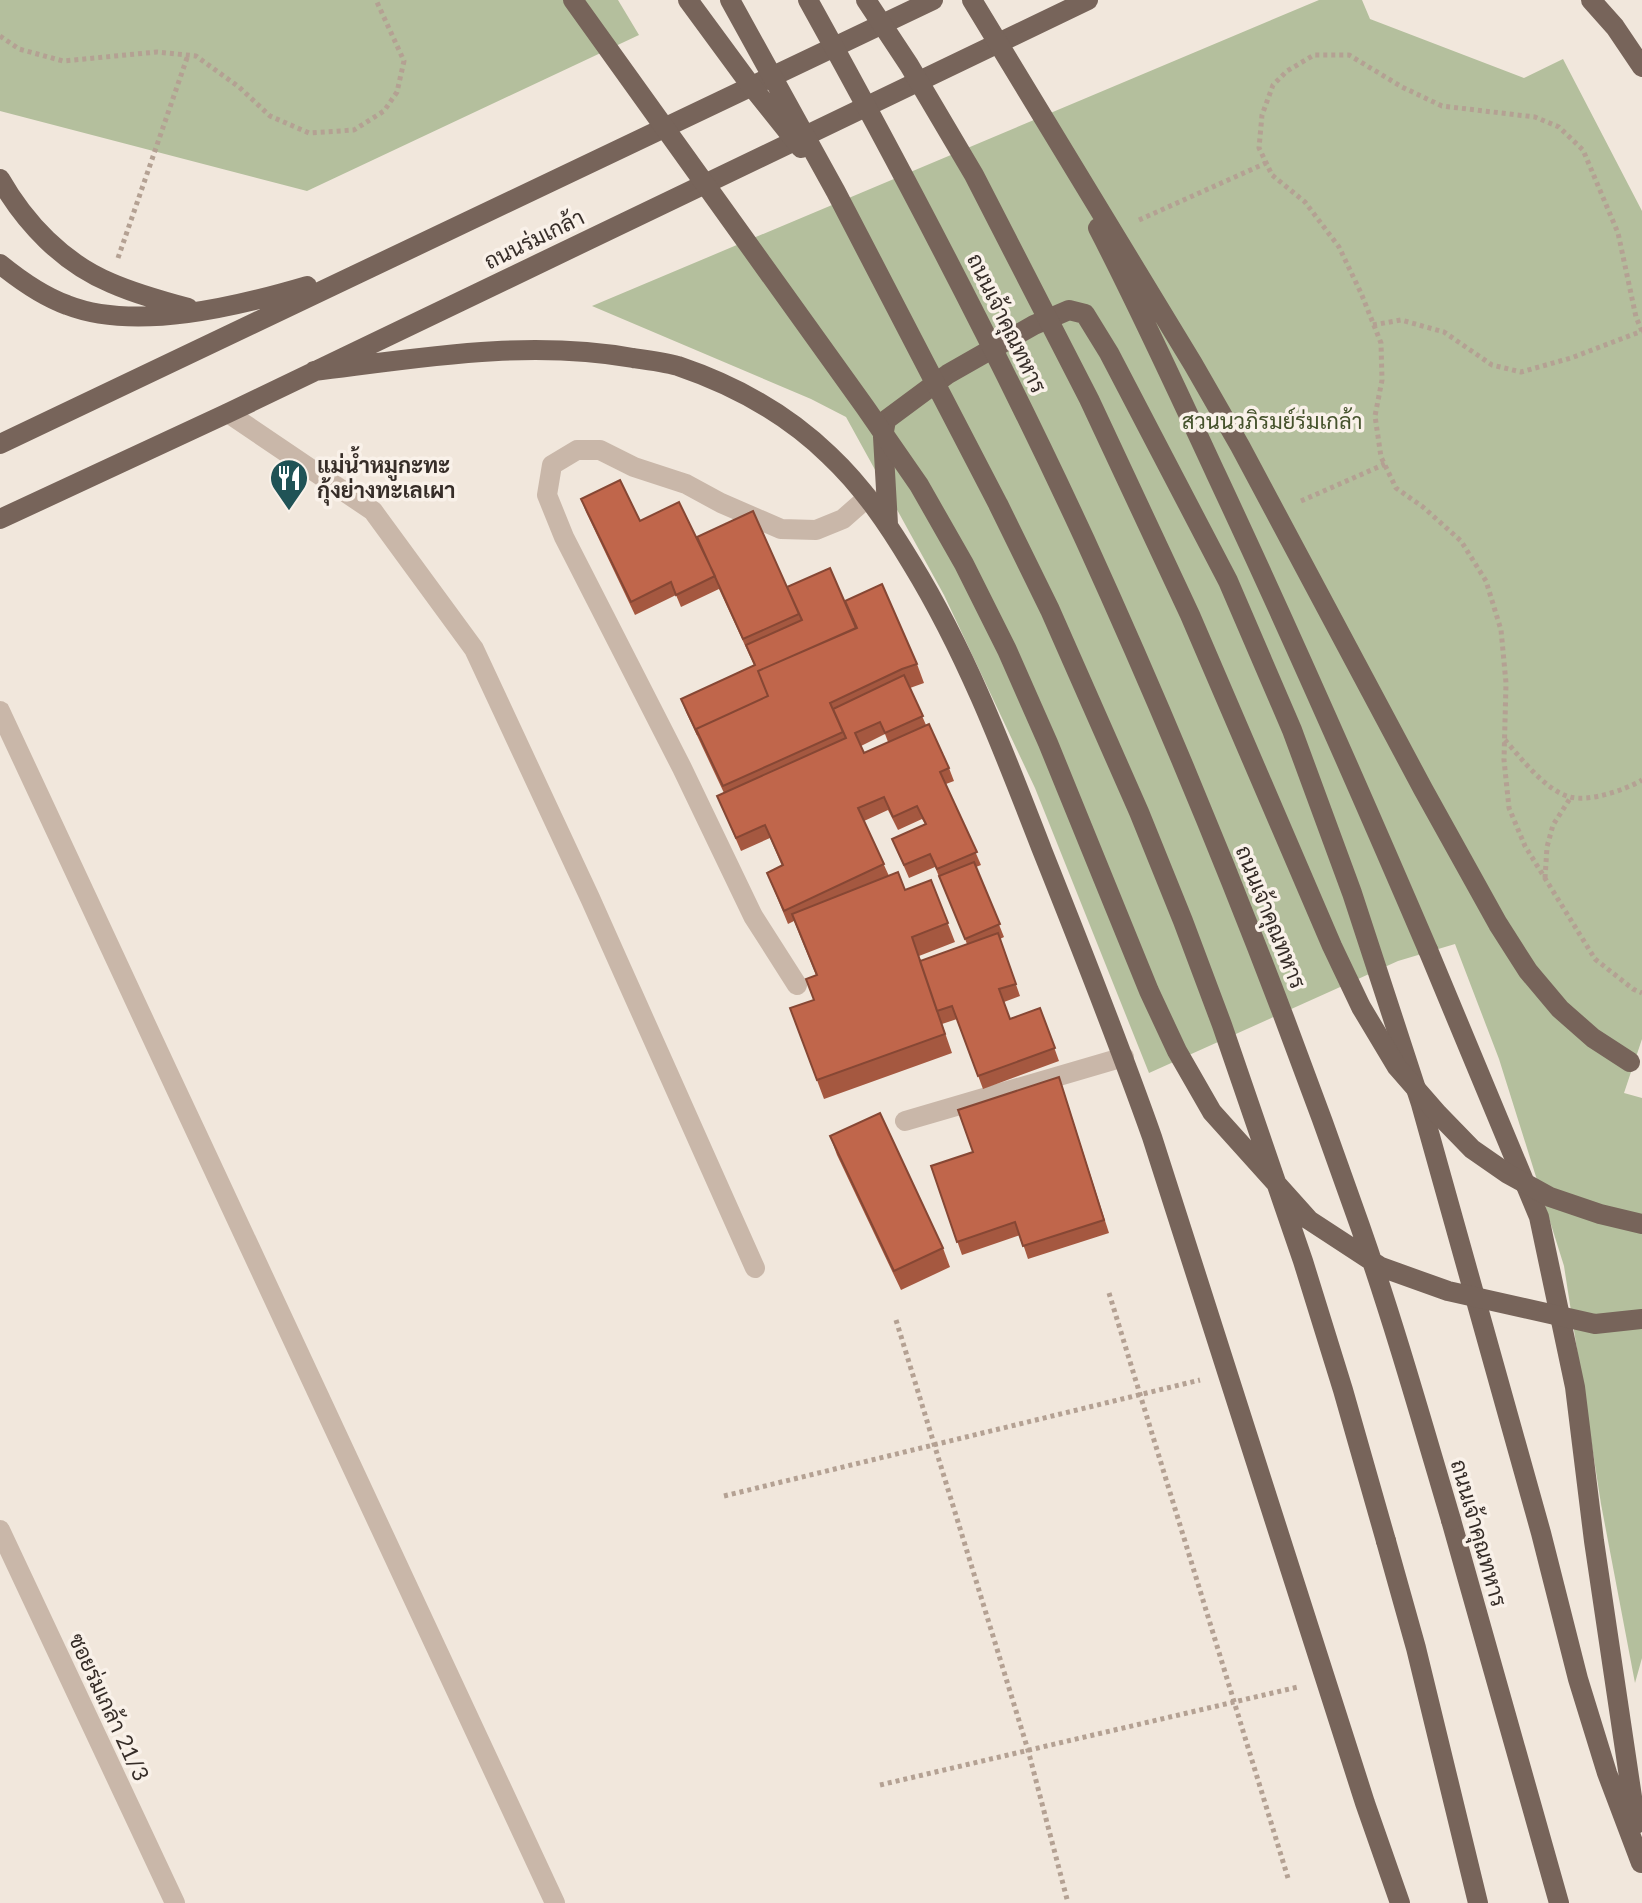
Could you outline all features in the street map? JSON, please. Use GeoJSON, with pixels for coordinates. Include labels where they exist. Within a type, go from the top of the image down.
{"type":"FeatureCollection","features":[{"type":"Feature","properties":{"kind":"main road"},"geometry":{"type":"LineString","coordinates":[[573,0],[919,485],[964,564],[1007,650],[1154,1003],[1212,1112],[1309,1220],[1381,1267],[1448,1291],[1595,1324],[1642,1319]]}},
{"type":"Feature","properties":{"kind":"main road"},"geometry":{"type":"LineString","coordinates":[[688,0],[836,192]]}},
{"type":"Feature","properties":{"kind":"main road"},"geometry":{"type":"LineString","coordinates":[[730,0],[836,192],[1005,517],[1082,681],[1144,826],[1222,1025],[1303,1261],[1416,1648],[1478,1903]]}},
{"type":"Feature","properties":{"kind":"main road","name":"ถนนเจ้าคุณทหาร"},"geometry":{"type":"LineString","coordinates":[[808,0],[895,158],[986,334],[1084,538],[1176,747],[1279,1002],[1361,1230],[1451,1520],[1559,1903]]}},
{"type":"Feature","properties":{"kind":"main road"},"geometry":{"type":"LineString","coordinates":[[866,0],[909,65],[974,175],[1075,371],[1190,615],[1332,946],[1361,1007],[1397,1067],[1472,1149],[1508,1174],[1550,1197],[1642,1224]]}},
{"type":"Feature","properties":{"kind":"main road","name":"ถนนร่มเกล้า"},"geometry":{"type":"LineString","coordinates":[[0,444],[933,0]]}},
{"type":"Feature","properties":{"kind":"main road"},"geometry":{"type":"LineString","coordinates":[[972,0],[1156,301],[1232,432],[1498,924],[1528,971],[1560,1009],[1593,1038],[1636,1064]]}},
{"type":"Feature","properties":{"kind":"main road","name":"ถนนร่มเกล้า"},"geometry":{"type":"LineString","coordinates":[[0,519],[228,413],[1088,0]]}},
{"type":"Feature","properties":{"kind":"main road"},"geometry":{"type":"LineString","coordinates":[[1591,0],[1615,27],[1642,67]]}},
{"type":"Feature","properties":{"kind":"main road"},"geometry":{"type":"LineString","coordinates":[[1023,82],[1118,266],[1181,397],[1352,772],[1539,1217],[1575,1387],[1594,1541],[1642,1863]]}},
{"type":"Feature","properties":{"kind":"main road"},"geometry":{"type":"LineString","coordinates":[[0,179],[11,198],[44,238],[78,265],[109,283],[200,311]]}},
{"type":"Feature","properties":{"kind":"main road"},"geometry":{"type":"LineString","coordinates":[[0,264],[29,287],[68,306],[104,315],[148,316],[200,311],[288,292],[362,270]]}},
{"type":"Feature","properties":{"kind":"main road"},"geometry":{"type":"LineString","coordinates":[[888,524],[883,437],[886,420],[948,374],[1034,325],[1069,310],[1085,314],[1109,353],[1228,581],[1292,730],[1352,893],[1421,1104],[1541,1533],[1578,1679],[1607,1773],[1642,1863]]}},
{"type":"Feature","properties":{"kind":"main road"},"geometry":{"type":"LineString","coordinates":[[314,371],[495,351],[558,349],[675,365],[735,389],[792,423],[830,455],[888,524],[930,593],[995,730],[1124,1057],[1400,1903]]}},
{"type":"Feature","properties":{"kind":"street"},"geometry":{"type":"LineString","coordinates":[[228,413],[373,511],[474,649],[590,898],[755,1268]]}},
{"type":"Feature","properties":{"kind":"street"},"geometry":{"type":"LineString","coordinates":[[797,985],[753,916],[682,768],[564,537],[547,495],[552,465],[577,450],[600,450],[634,467],[686,484],[781,529],[816,530],[843,519],[868,497]]}},
{"type":"Feature","properties":{"kind":"street"},"geometry":{"type":"LineString","coordinates":[[0,711],[555,1903]]}},
{"type":"Feature","properties":{"kind":"street"},"geometry":{"type":"LineString","coordinates":[[905,1121],[1124,1057]]}},
{"type":"Feature","properties":{"kind":"street","name":"ซอยร่มเกล้า 21/3"},"geometry":{"type":"LineString","coordinates":[[0,1530],[175,1903]]}},
{"type":"Feature","properties":{"kind":"path"},"geometry":{"type":"LineString","coordinates":[[0,36],[19,49],[63,61],[157,52],[196,56],[239,87],[270,116],[309,133],[354,130],[384,111],[397,92],[404,61],[376,0]]}},
{"type":"Feature","properties":{"kind":"path"},"geometry":{"type":"LineString","coordinates":[[109,283],[188,55]]}},
{"type":"Feature","properties":{"kind":"path"},"geometry":{"type":"LineString","coordinates":[[1373,325],[1401,320],[1444,332],[1492,365],[1521,372],[1571,358],[1642,331],[1636,317],[1618,233],[1583,150],[1559,127],[1535,117],[1442,106],[1402,87],[1349,55],[1314,55],[1287,71],[1273,85],[1262,115],[1259,148],[1272,175],[1305,202],[1339,247],[1361,293],[1373,325],[1381,343],[1382,380],[1375,416],[1381,457],[1396,488],[1461,541],[1486,581],[1501,630],[1506,683],[1504,760],[1509,808],[1525,846],[1595,959],[1642,993]]}},
{"type":"Feature","properties":{"kind":"path"},"geometry":{"type":"LineString","coordinates":[[1137,221],[1266,163]]}},
{"type":"Feature","properties":{"kind":"path"},"geometry":{"type":"LineString","coordinates":[[1504,739],[1551,787],[1571,797],[1598,797],[1628,788],[1642,780]]}},
{"type":"Feature","properties":{"kind":"path"},"geometry":{"type":"LineString","coordinates":[[1545,880],[1547,847],[1553,825],[1571,797]]}},
{"type":"Feature","properties":{"kind":"path"},"geometry":{"type":"LineString","coordinates":[[1109,1293],[1288,1878]]}},
{"type":"Feature","properties":{"kind":"path"},"geometry":{"type":"LineString","coordinates":[[896,1320],[1028,1750],[1068,1903]]}},
{"type":"Feature","properties":{"kind":"path"},"geometry":{"type":"LineString","coordinates":[[724,1496],[1228,1374]]}},
{"type":"Feature","properties":{"kind":"path"},"geometry":{"type":"LineString","coordinates":[[880,1785],[1326,1680]]}},
{"type":"Feature","properties":{"kind":"green space"},"geometry":{"type":"Polygon","coordinates":[[[0,0],[618,0],[639,35],[307,191],[0,111],[0,0]]]}},
{"type":"Feature","properties":{"kind":"green space","name":"สวนนวภิรมย์ร่มเกล้า"},"geometry":{"type":"Polygon","coordinates":[[[1319,0],[1362,0],[1370,19],[1524,78],[1563,59],[1642,211],[1642,1039],[1624,1093],[1642,1098],[1642,1658],[1635,1683],[1601,1504],[1564,1266],[1499,1059],[1455,944],[1398,961],[1149,1073],[1035,788],[944,595],[846,417],[811,399],[592,306],[1319,0]]]}},
{"type":"Feature","properties":{"kind":"building"},"geometry":{"type":"Polygon","coordinates":[[[620,480],[640,521],[679,502],[715,576],[676,595],[671,582],[631,602],[581,499],[620,480]]]}},
{"type":"Feature","properties":{"kind":"building"},"geometry":{"type":"Polygon","coordinates":[[[753,511],[799,614],[743,639],[697,537],[753,511]]]}},
{"type":"Feature","properties":{"kind":"building"},"geometry":{"type":"Polygon","coordinates":[[[830,568],[856,628],[758,671],[768,696],[696,729],[698,735],[681,699],[755,665],[746,645],[802,620],[787,587],[830,568]]]}},
{"type":"Feature","properties":{"kind":"building"},"geometry":{"type":"Polygon","coordinates":[[[882,584],[917,664],[830,703],[843,732],[723,786],[696,729],[768,696],[758,671],[857,628],[845,601],[882,584]]]}},
{"type":"Feature","properties":{"kind":"building"},"geometry":{"type":"Polygon","coordinates":[[[904,675],[923,716],[885,733],[880,722],[855,733],[864,753],[929,724],[949,768],[940,772],[977,852],[937,869],[930,854],[904,865],[892,839],[926,824],[917,806],[893,817],[884,797],[858,808],[884,864],[784,911],[767,873],[783,865],[765,825],[736,838],[717,796],[846,738],[833,709],[904,675]]]}},
{"type":"Feature","properties":{"kind":"building"},"geometry":{"type":"Polygon","coordinates":[[[974,862],[1000,924],[965,939],[939,876],[974,862]]]}},
{"type":"Feature","properties":{"kind":"building"},"geometry":{"type":"Polygon","coordinates":[[[898,872],[905,890],[931,880],[948,923],[912,937],[945,1034],[817,1080],[790,1008],[814,1000],[806,979],[817,975],[792,914],[898,872]]]}},
{"type":"Feature","properties":{"kind":"building"},"geometry":{"type":"Polygon","coordinates":[[[998,933],[1016,984],[999,989],[1010,1019],[1040,1008],[1055,1048],[978,1076],[952,1006],[937,1011],[920,961],[998,933]]]}},
{"type":"Feature","properties":{"kind":"building"},"geometry":{"type":"Polygon","coordinates":[[[1059,1077],[1104,1220],[1023,1246],[1015,1222],[957,1242],[931,1166],[973,1152],[958,1110],[1059,1077]]]}},
{"type":"Feature","properties":{"kind":"building"},"geometry":{"type":"Polygon","coordinates":[[[880,1113],[943,1248],[894,1271],[830,1136],[880,1113]]]}},
{"type":"Feature","properties":{"kind":"place","name":"แม่น้ำหมูกะทะ กุ้งย่างทะเลเผา"},"geometry":{"type":"Point","coordinates":[289,512]}}]}
